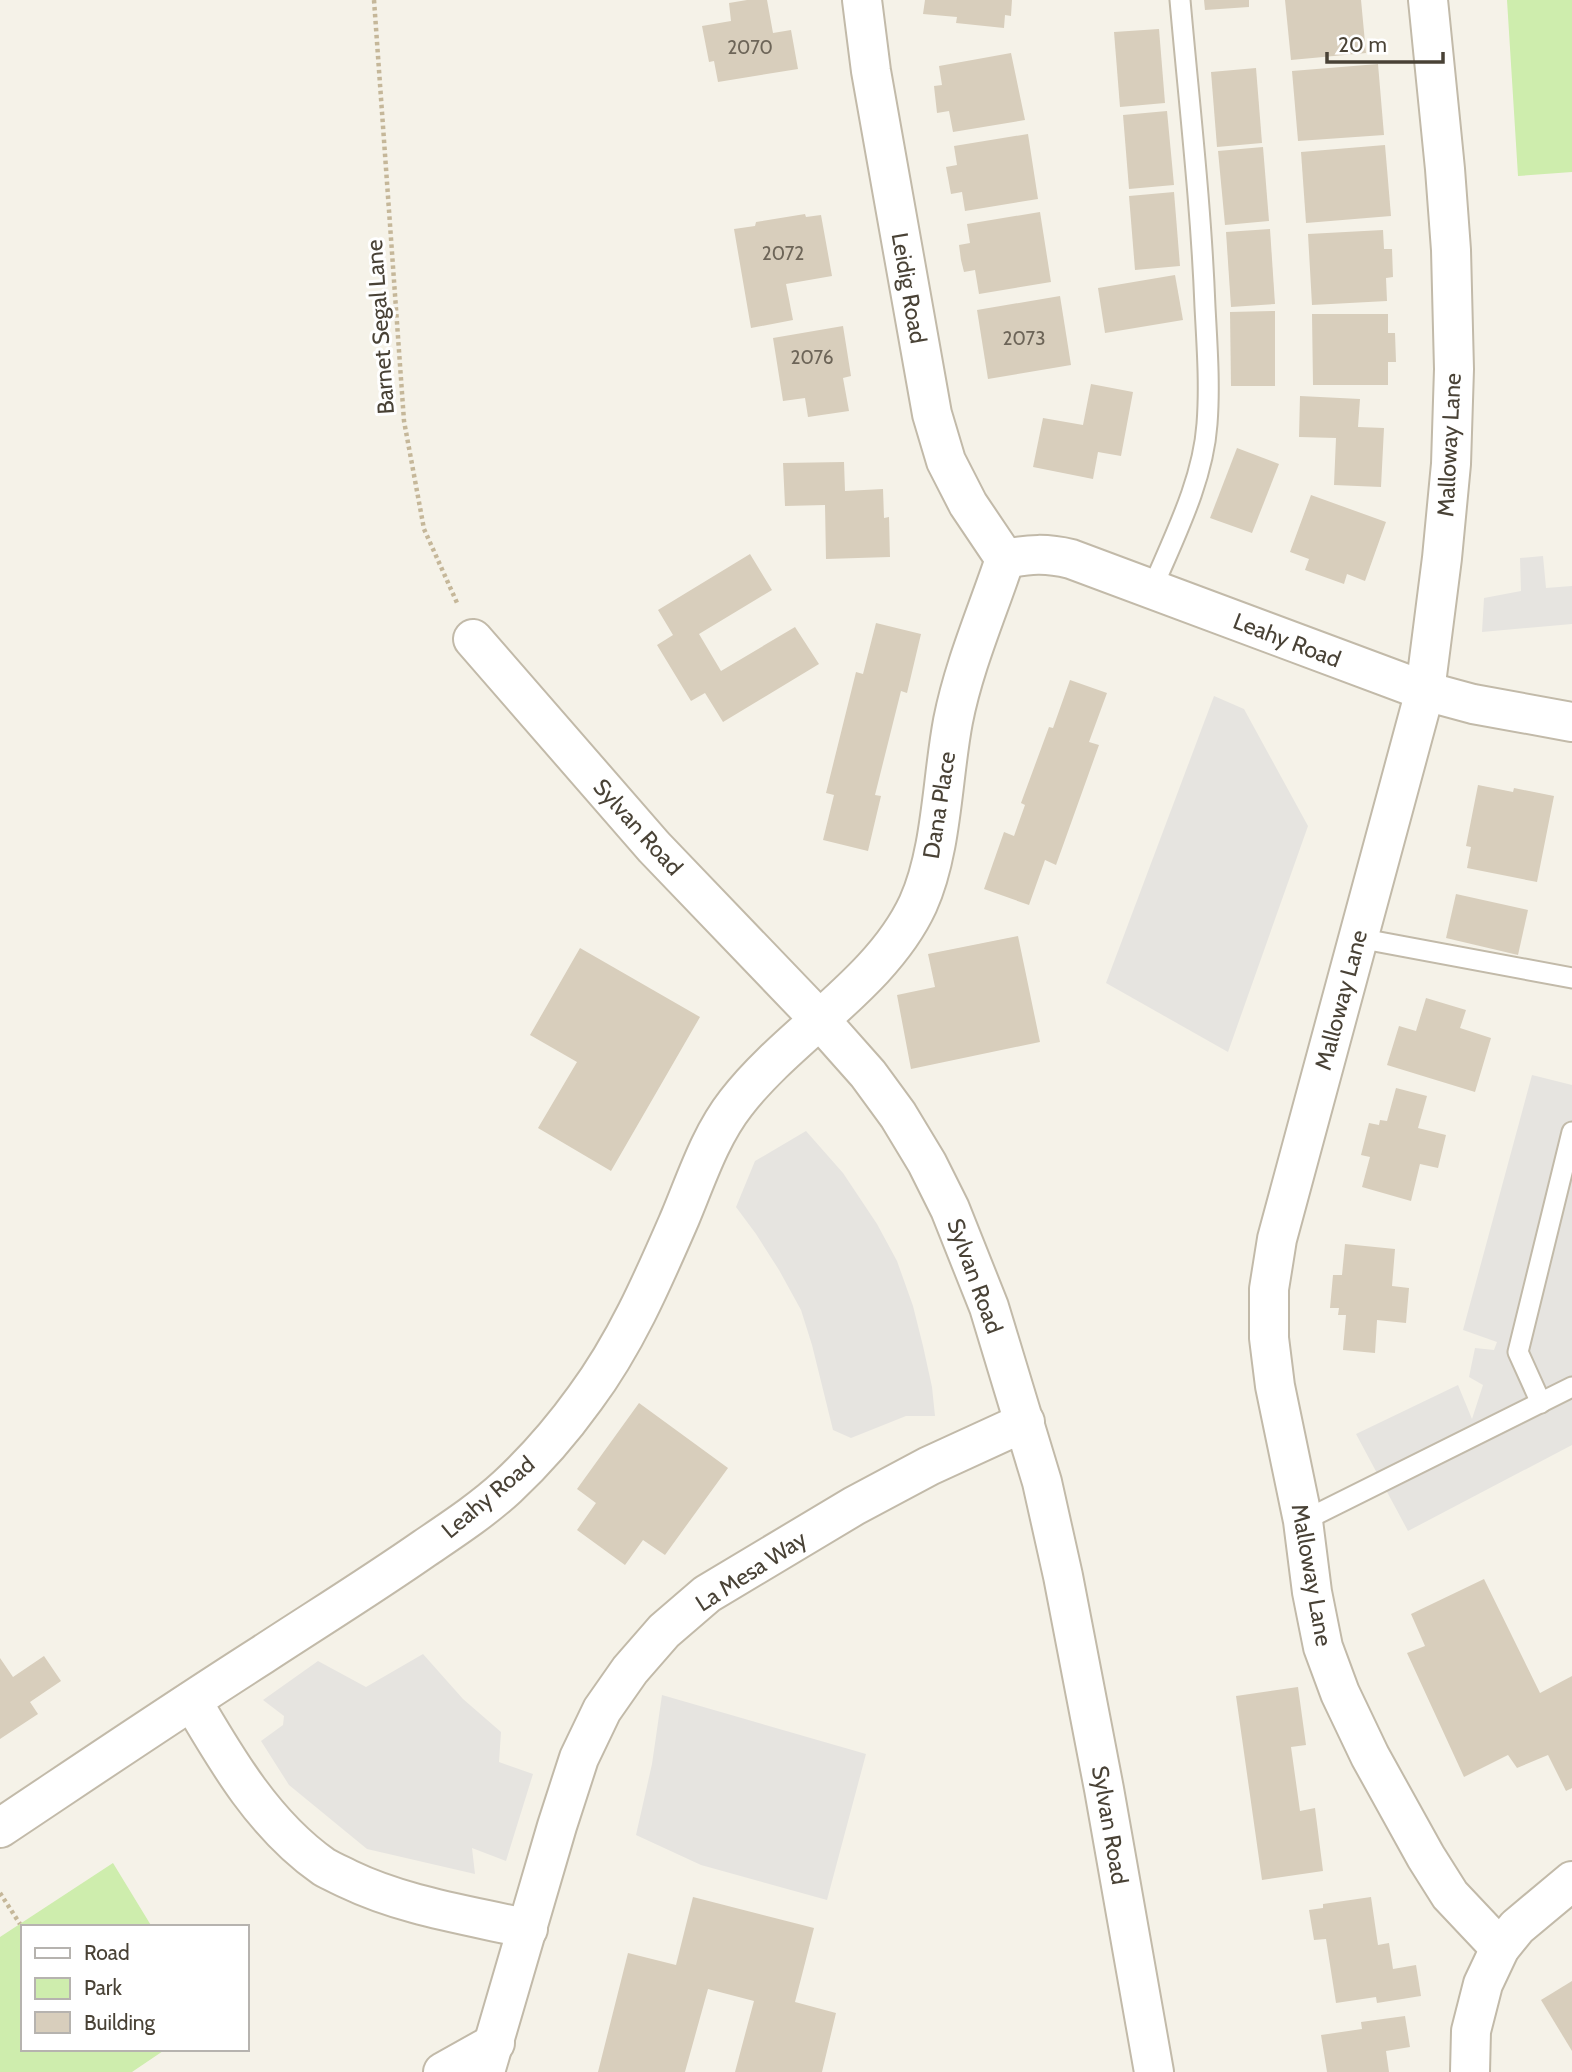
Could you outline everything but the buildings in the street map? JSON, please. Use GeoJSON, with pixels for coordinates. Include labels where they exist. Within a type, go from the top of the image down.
{"type":"FeatureCollection","features":[{"type":"Feature","properties":{"kind":"street","name":"Leidig Road"},"geometry":{"type":"LineString","coordinates":[[862,0],[871,71],[932,414],[946,461],[968,504],[1004,559]]}},
{"type":"Feature","properties":{"kind":"street","name":"Malloway Lane"},"geometry":{"type":"LineString","coordinates":[[1428,0],[1451,250],[1454,369],[1451,464],[1442,558],[1425,691],[1277,1239],[1269,1289],[1269,1338],[1275,1386],[1303,1521],[1312,1592],[1323,1647],[1340,1693],[1370,1756],[1426,1857],[1450,1895],[1500,1948]]}},
{"type":"Feature","properties":{"kind":"street","name":"Leahy Road"},"geometry":{"type":"LineString","coordinates":[[1004,559],[1030,554],[1051,554],[1071,559],[1425,691],[1473,704],[1572,722]]}},
{"type":"Feature","properties":{"kind":"street","name":"Dana Place"},"geometry":{"type":"LineString","coordinates":[[820,1020],[873,968],[896,939],[917,905],[929,871],[945,761],[962,678],[1004,559]]}},
{"type":"Feature","properties":{"kind":"street","name":"Sylvan Road"},"geometry":{"type":"LineString","coordinates":[[473,639],[654,847],[820,1020],[868,1074],[898,1115],[927,1163],[950,1209],[989,1307],[1042,1482],[1101,1776],[1154,2072]]}},
{"type":"Feature","properties":{"kind":"street","name":"Leahy Road"},"geometry":{"type":"LineString","coordinates":[[0,1828],[383,1577],[504,1490],[545,1449],[586,1396],[621,1343],[653,1282],[714,1139],[733,1106],[785,1051],[820,1020]]}},
{"type":"Feature","properties":{"kind":"street","name":"La Mesa Way"},"geometry":{"type":"LineString","coordinates":[[443,2072],[490,2057],[556,1826],[579,1758],[602,1710],[630,1670],[664,1631],[707,1594],[855,1506],[929,1466],[1025,1422]]}},
{"type":"Feature","properties":{"kind":"street"},"geometry":{"type":"LineString","coordinates":[[192,1700],[221,1751],[250,1793],[286,1835],[325,1867],[361,1885],[406,1901],[528,1929]]}},
{"type":"Feature","properties":{"kind":"street"},"geometry":{"type":"LineString","coordinates":[[1470,2072],[1471,2031],[1483,1984],[1500,1948],[1517,1927],[1572,1881]]}},
{"type":"Feature","properties":{"kind":"lane"},"geometry":{"type":"LineString","coordinates":[[1152,589],[1198,473],[1207,425],[1203,266],[1180,0]]}},
{"type":"Feature","properties":{"kind":"lane"},"geometry":{"type":"LineString","coordinates":[[1358,938],[1572,978]]}},
{"type":"Feature","properties":{"kind":"lane"},"geometry":{"type":"LineString","coordinates":[[1541,1403],[1518,1352],[1572,1132]]}},
{"type":"Feature","properties":{"kind":"lane"},"geometry":{"type":"LineString","coordinates":[[1303,1521],[1572,1387]]}},
{"type":"Feature","properties":{"kind":"path","name":"Barnet Segal Lane"},"geometry":{"type":"LineString","coordinates":[[374,0],[404,421],[424,529],[473,639]]}},
{"type":"Feature","properties":{"kind":"path"},"geometry":{"type":"LineString","coordinates":[[0,1893],[20,1924]]}},
{"type":"Feature","properties":{"kind":"green space"},"geometry":{"type":"Polygon","coordinates":[[[1507,0],[1572,0],[1572,172],[1518,176],[1507,0]]]}},
{"type":"Feature","properties":{"kind":"green space"},"geometry":{"type":"Polygon","coordinates":[[[113,1863],[151,1925],[21,1925],[21,2051],[163,2051],[132,2072],[0,2072],[0,1937],[113,1863]]]}},
{"type":"Feature","properties":{"kind":"shaded area"},"geometry":{"type":"Polygon","coordinates":[[[1543,556],[1546,588],[1572,586],[1572,624],[1482,632],[1484,598],[1521,591],[1520,558],[1543,556]]]}},
{"type":"Feature","properties":{"kind":"shaded area"},"geometry":{"type":"Polygon","coordinates":[[[1214,696],[1244,709],[1308,826],[1228,1052],[1106,983],[1214,696]]]}},
{"type":"Feature","properties":{"kind":"shaded area"},"geometry":{"type":"Polygon","coordinates":[[[1532,1075],[1572,1085],[1572,1445],[1408,1531],[1356,1434],[1458,1385],[1472,1419],[1483,1385],[1469,1377],[1475,1348],[1494,1350],[1497,1342],[1463,1330],[1532,1075]]]}},
{"type":"Feature","properties":{"kind":"shaded area"},"geometry":{"type":"Polygon","coordinates":[[[806,1131],[843,1173],[877,1224],[897,1261],[913,1306],[923,1346],[935,1416],[906,1416],[851,1438],[833,1430],[801,1310],[779,1270],[736,1207],[755,1161],[806,1131]]]}},
{"type":"Feature","properties":{"kind":"shaded area"},"geometry":{"type":"Polygon","coordinates":[[[423,1654],[463,1699],[501,1732],[499,1762],[533,1774],[506,1861],[472,1848],[475,1874],[367,1849],[289,1785],[261,1741],[283,1725],[284,1716],[263,1700],[318,1661],[366,1687],[423,1654]]]}},
{"type":"Feature","properties":{"kind":"shaded area"},"geometry":{"type":"Polygon","coordinates":[[[662,1695],[866,1754],[827,1900],[701,1865],[636,1835],[652,1764],[662,1695]]]}}]}
